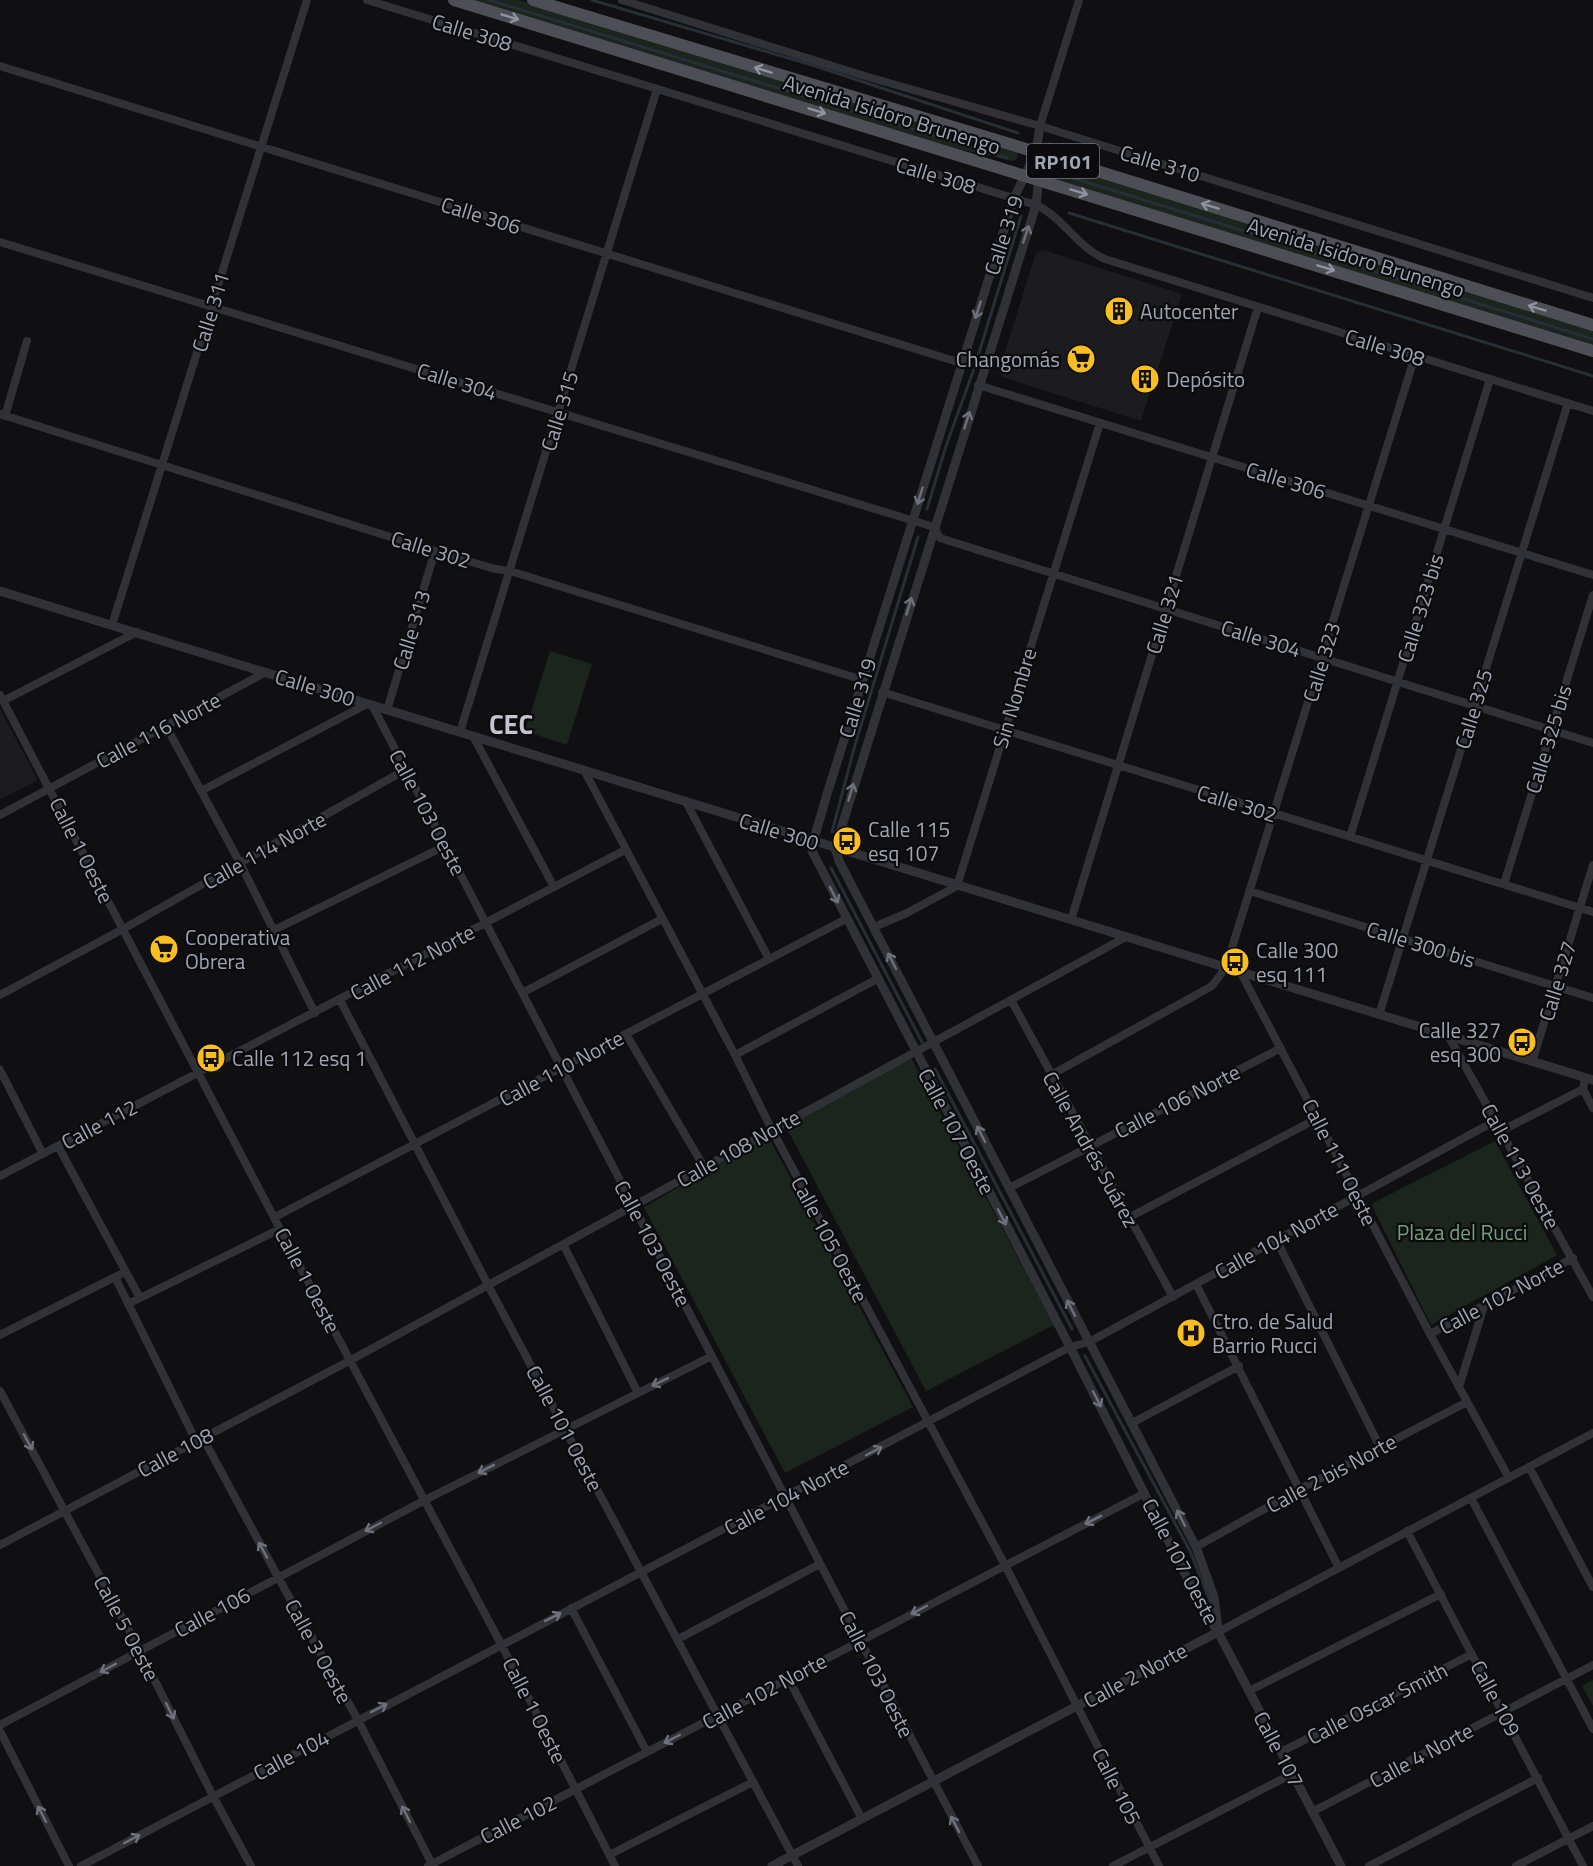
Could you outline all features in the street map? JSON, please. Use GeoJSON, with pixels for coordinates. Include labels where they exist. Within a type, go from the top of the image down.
{"type":"FeatureCollection","features":[{"type":"Feature","properties":{"kind":"main road","name":"Avenida Isidoro Brunengo"},"geometry":{"type":"LineString","coordinates":[[454,0],[1593,351]]}},
{"type":"Feature","properties":{"kind":"main road","name":"Avenida Isidoro Brunengo"},"geometry":{"type":"LineString","coordinates":[[533,0],[1036,152],[1593,325]]}},
{"type":"Feature","properties":{"kind":"street","name":"Calle 311"},"geometry":{"type":"LineString","coordinates":[[112,625],[307,0]]}},
{"type":"Feature","properties":{"kind":"street","name":"Calle 308"},"geometry":{"type":"LineString","coordinates":[[367,0],[1036,205],[1050,212],[1099,257],[1593,411]]}},
{"type":"Feature","properties":{"kind":"street","name":"Calle 310"},"geometry":{"type":"LineString","coordinates":[[622,0],[868,77],[1040,126],[1593,298]]}},
{"type":"Feature","properties":{"kind":"street"},"geometry":{"type":"LineString","coordinates":[[650,9],[657,0]]}},
{"type":"Feature","properties":{"kind":"street"},"geometry":{"type":"LineString","coordinates":[[1036,152],[1040,126],[1079,0]]}},
{"type":"Feature","properties":{"kind":"street","name":"Calle 306"},"geometry":{"type":"LineString","coordinates":[[0,66],[961,363]]}},
{"type":"Feature","properties":{"kind":"street","name":"Calle 315"},"geometry":{"type":"LineString","coordinates":[[460,732],[657,89]]}},
{"type":"Feature","properties":{"kind":"street","name":"Calle 319"},"geometry":{"type":"LineString","coordinates":[[813,842],[1014,198],[1023,175],[1036,152]]}},
{"type":"Feature","properties":{"kind":"street","name":"Calle 319"},"geometry":{"type":"LineString","coordinates":[[835,848],[1036,205],[1038,179],[1036,152]]}},
{"type":"Feature","properties":{"kind":"street","name":"Calle 304"},"geometry":{"type":"LineString","coordinates":[[0,242],[934,527],[939,538],[1593,743]]}},
{"type":"Feature","properties":{"kind":"street","name":"Calle 321"},"geometry":{"type":"LineString","coordinates":[[1071,921],[1258,307]]}},
{"type":"Feature","properties":{"kind":"street"},"geometry":{"type":"LineString","coordinates":[[2,415],[27,341]]}},
{"type":"Feature","properties":{"kind":"street","name":"Calle 323"},"geometry":{"type":"LineString","coordinates":[[1226,967],[1415,356]]}},
{"type":"Feature","properties":{"kind":"street","name":"Calle 323 bis"},"geometry":{"type":"LineString","coordinates":[[1350,837],[1490,379]]}},
{"type":"Feature","properties":{"kind":"street","name":"Calle 306"},"geometry":{"type":"LineString","coordinates":[[978,385],[1593,575]]}},
{"type":"Feature","properties":{"kind":"street","name":"Calle 325"},"geometry":{"type":"LineString","coordinates":[[1379,1015],[1568,403]]}},
{"type":"Feature","properties":{"kind":"street","name":"Calle 302"},"geometry":{"type":"LineString","coordinates":[[2,415],[435,551],[495,569],[510,571],[863,680]]}},
{"type":"Feature","properties":{"kind":"street","name":"Sin Nombre"},"geometry":{"type":"LineString","coordinates":[[957,886],[1100,423]]}},
{"type":"Feature","properties":{"kind":"street","name":"Calle 313"},"geometry":{"type":"LineString","coordinates":[[387,710],[435,551]]}},
{"type":"Feature","properties":{"kind":"street","name":"Calle 300"},"geometry":{"type":"LineString","coordinates":[[0,591],[1589,1079]]}},
{"type":"Feature","properties":{"kind":"street","name":"Calle 325 bis"},"geometry":{"type":"LineString","coordinates":[[1504,884],[1593,595]]}},
{"type":"Feature","properties":{"kind":"street"},"geometry":{"type":"LineString","coordinates":[[2,698],[137,632]]}},
{"type":"Feature","properties":{"kind":"street","name":"Calle 116 Norte"},"geometry":{"type":"LineString","coordinates":[[0,815],[266,672]]}},
{"type":"Feature","properties":{"kind":"street","name":"Calle 302"},"geometry":{"type":"LineString","coordinates":[[882,692],[1593,912]]}},
{"type":"Feature","properties":{"kind":"street","name":"Calle 1 Oeste"},"geometry":{"type":"LineString","coordinates":[[2,698],[280,1229],[501,1644],[615,1866]]}},
{"type":"Feature","properties":{"kind":"street"},"geometry":{"type":"LineString","coordinates":[[201,790],[369,704]]}},
{"type":"Feature","properties":{"kind":"street","name":"Calle 103 Oeste"},"geometry":{"type":"LineString","coordinates":[[369,704],[634,1205],[978,1866]]}},
{"type":"Feature","properties":{"kind":"street"},"geometry":{"type":"LineString","coordinates":[[166,726],[240,863],[315,1013]]}},
{"type":"Feature","properties":{"kind":"street"},"geometry":{"type":"LineString","coordinates":[[473,736],[554,887]]}},
{"type":"Feature","properties":{"kind":"street","name":"Calle 114 Norte"},"geometry":{"type":"LineString","coordinates":[[0,995],[123,929],[405,770]]}},
{"type":"Feature","properties":{"kind":"street","name":"Calle 105 Oeste"},"geometry":{"type":"LineString","coordinates":[[584,770],[735,1055],[772,1130],[1005,1565],[1076,1706]]}},
{"type":"Feature","properties":{"kind":"street"},"geometry":{"type":"LineString","coordinates":[[686,802],[769,959]]}},
{"type":"Feature","properties":{"kind":"street","name":"Calle 107 Oeste"},"geometry":{"type":"LineString","coordinates":[[813,842],[812,851],[846,919],[1070,1347],[1201,1605],[1218,1632]]}},
{"type":"Feature","properties":{"kind":"street"},"geometry":{"type":"LineString","coordinates":[[274,930],[445,846]]}},
{"type":"Feature","properties":{"kind":"street","name":"Calle 107 Oeste"},"geometry":{"type":"LineString","coordinates":[[835,848],[839,861],[1196,1547],[1214,1597],[1218,1632]]}},
{"type":"Feature","properties":{"kind":"street","name":"Calle 112 Norte"},"geometry":{"type":"LineString","coordinates":[[199,1073],[625,850]]}},
{"type":"Feature","properties":{"kind":"street","name":"Calle 327"},"geometry":{"type":"LineString","coordinates":[[1532,1062],[1593,866]]}},
{"type":"Feature","properties":{"kind":"street"},"geometry":{"type":"LineString","coordinates":[[874,927],[957,886]]}},
{"type":"Feature","properties":{"kind":"street","name":"Calle 300 bis"},"geometry":{"type":"LineString","coordinates":[[1250,891],[1593,998]]}},
{"type":"Feature","properties":{"kind":"street"},"geometry":{"type":"LineString","coordinates":[[522,993],[662,919]]}},
{"type":"Feature","properties":{"kind":"street","name":"Calle 110 Norte"},"geometry":{"type":"LineString","coordinates":[[275,1218],[846,919]]}},
{"type":"Feature","properties":{"kind":"street","name":"Calle 108 Norte"},"geometry":{"type":"LineString","coordinates":[[351,1360],[1126,937]]}},
{"type":"Feature","properties":{"kind":"street"},"geometry":{"type":"LineString","coordinates":[[1051,1075],[1212,986],[1226,967]]}},
{"type":"Feature","properties":{"kind":"street","name":"Calle 111 Oeste"},"geometry":{"type":"LineString","coordinates":[[1241,973],[1430,1334],[1509,1478]]}},
{"type":"Feature","properties":{"kind":"street"},"geometry":{"type":"LineString","coordinates":[[735,1055],[877,979]]}},
{"type":"Feature","properties":{"kind":"street","name":"Calle 101 Oeste"},"geometry":{"type":"LineString","coordinates":[[340,1000],[488,1285],[798,1866]]}},
{"type":"Feature","properties":{"kind":"street","name":"Calle Andrés Suárez"},"geometry":{"type":"LineString","coordinates":[[1011,1000],[1089,1147],[1173,1297]]}},
{"type":"Feature","properties":{"kind":"street"},"geometry":{"type":"LineString","coordinates":[[626,1034],[704,1167]]}},
{"type":"Feature","properties":{"kind":"street","name":"Calle 113 Oeste"},"geometry":{"type":"LineString","coordinates":[[1449,1036],[1593,1297]]}},
{"type":"Feature","properties":{"kind":"street","name":"Calle 106 Norte"},"geometry":{"type":"LineString","coordinates":[[1009,1188],[1281,1047]]}},
{"type":"Feature","properties":{"kind":"street"},"geometry":{"type":"LineString","coordinates":[[0,1070],[43,1154]]}},
{"type":"Feature","properties":{"kind":"street","name":"Calle 112"},"geometry":{"type":"LineString","coordinates":[[0,1176],[199,1073]]}},
{"type":"Feature","properties":{"kind":"street"},"geometry":{"type":"LineString","coordinates":[[1501,1131],[1583,1089],[1589,1079]]}},
{"type":"Feature","properties":{"kind":"street"},"geometry":{"type":"LineString","coordinates":[[1583,1089],[1593,1108]]}},
{"type":"Feature","properties":{"kind":"street"},"geometry":{"type":"LineString","coordinates":[[1128,1218],[1318,1118]]}},
{"type":"Feature","properties":{"kind":"street","name":"Calle 104 Norte"},"geometry":{"type":"LineString","coordinates":[[501,1644],[785,1498],[1070,1347],[1089,1342],[1495,1121]]}},
{"type":"Feature","properties":{"kind":"street"},"geometry":{"type":"LineString","coordinates":[[58,1146],[140,1298]]}},
{"type":"Feature","properties":{"kind":"street"},"geometry":{"type":"LineString","coordinates":[[128,1304],[280,1229]]}},
{"type":"Feature","properties":{"kind":"street"},"geometry":{"type":"LineString","coordinates":[[1276,1241],[1380,1447]]}},
{"type":"Feature","properties":{"kind":"street"},"geometry":{"type":"LineString","coordinates":[[563,1244],[638,1393]]}},
{"type":"Feature","properties":{"kind":"street","name":"Calle 102 Norte"},"geometry":{"type":"LineString","coordinates":[[1430,1334],[1573,1258]]}},
{"type":"Feature","properties":{"kind":"street"},"geometry":{"type":"LineString","coordinates":[[0,1335],[125,1272]]}},
{"type":"Feature","properties":{"kind":"street","name":"Calle 3 Oeste"},"geometry":{"type":"LineString","coordinates":[[115,1277],[200,1440],[358,1720],[431,1865]]}},
{"type":"Feature","properties":{"kind":"street"},"geometry":{"type":"LineString","coordinates":[[1196,1284],[1339,1568]]}},
{"type":"Feature","properties":{"kind":"street"},"geometry":{"type":"LineString","coordinates":[[1459,1387],[1484,1306]]}},
{"type":"Feature","properties":{"kind":"street"},"geometry":{"type":"LineString","coordinates":[[425,1500],[712,1356]]}},
{"type":"Feature","properties":{"kind":"street","name":"Calle 108"},"geometry":{"type":"LineString","coordinates":[[0,1545],[351,1360]]}},
{"type":"Feature","properties":{"kind":"street"},"geometry":{"type":"LineString","coordinates":[[1132,1423],[1239,1366]]}},
{"type":"Feature","properties":{"kind":"street","name":"Calle 5 Oeste"},"geometry":{"type":"LineString","coordinates":[[0,1391],[140,1651],[251,1866]]}},
{"type":"Feature","properties":{"kind":"street","name":"Calle 2 bis Norte"},"geometry":{"type":"LineString","coordinates":[[1196,1547],[1300,1489],[1467,1402]]}},
{"type":"Feature","properties":{"kind":"street","name":"Calle 2 Norte"},"geometry":{"type":"LineString","coordinates":[[772,1866],[1593,1433]]}},
{"type":"Feature","properties":{"kind":"street"},"geometry":{"type":"LineString","coordinates":[[1529,1467],[1593,1587]]}},
{"type":"Feature","properties":{"kind":"street","name":"Calle 102 Norte"},"geometry":{"type":"LineString","coordinates":[[576,1789],[1145,1493]]}},
{"type":"Feature","properties":{"kind":"street"},"geometry":{"type":"LineString","coordinates":[[1471,1498],[1593,1729]]}},
{"type":"Feature","properties":{"kind":"street","name":"Calle 106"},"geometry":{"type":"LineString","coordinates":[[0,1725],[425,1500]]}},
{"type":"Feature","properties":{"kind":"street","name":"Calle 109"},"geometry":{"type":"LineString","coordinates":[[1407,1531],[1583,1866]]}},
{"type":"Feature","properties":{"kind":"street"},"geometry":{"type":"LineString","coordinates":[[678,1639],[820,1564]]}},
{"type":"Feature","properties":{"kind":"street"},"geometry":{"type":"LineString","coordinates":[[1249,1691],[1441,1594]]}},
{"type":"Feature","properties":{"kind":"street"},"geometry":{"type":"LineString","coordinates":[[571,1608],[647,1752]]}},
{"type":"Feature","properties":{"kind":"street","name":"Calle 107"},"geometry":{"type":"LineString","coordinates":[[1218,1632],[1341,1866]]}},
{"type":"Feature","properties":{"kind":"street","name":"Calle 104"},"geometry":{"type":"LineString","coordinates":[[81,1866],[501,1644]]}},
{"type":"Feature","properties":{"kind":"street","name":"Calle Oscar Smith"},"geometry":{"type":"LineString","coordinates":[[1281,1752],[1472,1654]]}},
{"type":"Feature","properties":{"kind":"street","name":"Calle 4 Norte"},"geometry":{"type":"LineString","coordinates":[[1312,1812],[1593,1665]]}},
{"type":"Feature","properties":{"kind":"street"},"geometry":{"type":"LineString","coordinates":[[788,1678],[862,1819]]}},
{"type":"Feature","properties":{"kind":"street","name":"Calle 105"},"geometry":{"type":"LineString","coordinates":[[1076,1706],[1159,1866]]}},
{"type":"Feature","properties":{"kind":"street"},"geometry":{"type":"LineString","coordinates":[[0,1731],[69,1866]]}},
{"type":"Feature","properties":{"kind":"street"},"geometry":{"type":"LineString","coordinates":[[1113,1866],[1292,1774]]}},
{"type":"Feature","properties":{"kind":"street"},"geometry":{"type":"LineString","coordinates":[[1369,1866],[1538,1778]]}},
{"type":"Feature","properties":{"kind":"street"},"geometry":{"type":"LineString","coordinates":[[609,1855],[753,1782]]}},
{"type":"Feature","properties":{"kind":"street","name":"Calle 102"},"geometry":{"type":"LineString","coordinates":[[431,1865],[576,1789]]}},
{"type":"Feature","properties":{"kind":"street"},"geometry":{"type":"LineString","coordinates":[[1516,1866],[1593,1826]]}},
{"type":"Feature","properties":{"kind":"shaded area"},"geometry":{"type":"Polygon","coordinates":[[[1043,250],[1182,294],[1141,421],[1002,377],[999,371],[1036,253],[1043,250]]]}},
{"type":"Feature","properties":{"kind":"shaded area"},"geometry":{"type":"Polygon","coordinates":[[[0,709],[38,780],[0,799],[0,709]]]}},
{"type":"Feature","properties":{"kind":"green space"},"geometry":{"type":"Polygon","coordinates":[[[469,0],[519,0],[1017,152],[1018,158],[1013,161],[955,148],[469,0]]]}},
{"type":"Feature","properties":{"kind":"green space"},"geometry":{"type":"Polygon","coordinates":[[[1051,165],[1110,180],[1593,330],[1593,346],[1049,178],[1045,171],[1047,166],[1051,165]]]}},
{"type":"Feature","properties":{"kind":"green space"},"geometry":{"type":"Polygon","coordinates":[[[550,651],[592,664],[567,745],[525,731],[550,651]]]}},
{"type":"Feature","properties":{"kind":"green space"},"geometry":{"type":"Polygon","coordinates":[[[909,1054],[1054,1325],[926,1391],[785,1125],[909,1054]]]}},
{"type":"Feature","properties":{"kind":"green space"},"geometry":{"type":"Polygon","coordinates":[[[768,1136],[913,1407],[785,1473],[644,1207],[768,1136]]]}},
{"type":"Feature","properties":{"kind":"green space","name":"Plaza del Rucci"},"geometry":{"type":"Polygon","coordinates":[[[1495,1141],[1557,1255],[1431,1325],[1371,1204],[1495,1141]]]}},
{"type":"Feature","properties":{"kind":"green space"},"geometry":{"type":"Polygon","coordinates":[[[1593,1680],[1593,1706],[1582,1686],[1593,1680]]]}},
{"type":"Feature","properties":{"kind":"waterway"},"geometry":{"type":"LineString","coordinates":[[489,0],[1007,158]]}},
{"type":"Feature","properties":{"kind":"waterway"},"geometry":{"type":"LineString","coordinates":[[592,0],[812,65],[1018,133]]}},
{"type":"Feature","properties":{"kind":"waterway"},"geometry":{"type":"LineString","coordinates":[[1049,144],[1075,152]]}},
{"type":"Feature","properties":{"kind":"waterway"},"geometry":{"type":"LineString","coordinates":[[1073,178],[1593,339]]}},
{"type":"Feature","properties":{"kind":"waterway"},"geometry":{"type":"LineString","coordinates":[[1069,213],[1593,376]]}},
{"type":"Feature","properties":{"kind":"waterway"},"geometry":{"type":"LineString","coordinates":[[927,509],[946,446],[974,369],[1021,216]]}},
{"type":"Feature","properties":{"kind":"waterway"},"geometry":{"type":"LineString","coordinates":[[832,832],[855,745],[918,537]]}},
{"type":"Feature","properties":{"kind":"waterway"},"geometry":{"type":"LineString","coordinates":[[831,868],[922,1042]]}},
{"type":"Feature","properties":{"kind":"waterway"},"geometry":{"type":"LineString","coordinates":[[935,1069],[1072,1329]]}},
{"type":"Feature","properties":{"kind":"waterway"},"geometry":{"type":"LineString","coordinates":[[1085,1356],[1190,1551],[1210,1601]]}},
{"type":"Feature","properties":{"kind":"place","name":"Autocenter"},"geometry":{"type":"Point","coordinates":[1119,311]}},
{"type":"Feature","properties":{"kind":"place","name":"Changomás"},"geometry":{"type":"Point","coordinates":[1081,359]}},
{"type":"Feature","properties":{"kind":"place","name":"Depósito"},"geometry":{"type":"Point","coordinates":[1145,379]}},
{"type":"Feature","properties":{"kind":"place","name":"Calle 115 esq 107"},"geometry":{"type":"Point","coordinates":[847,841]}},
{"type":"Feature","properties":{"kind":"place","name":"Cooperativa Obrera"},"geometry":{"type":"Point","coordinates":[164,949]}},
{"type":"Feature","properties":{"kind":"place","name":"Calle 300 esq 111"},"geometry":{"type":"Point","coordinates":[1235,962]}},
{"type":"Feature","properties":{"kind":"place","name":"Calle 327 esq 300"},"geometry":{"type":"Point","coordinates":[1522,1042]}},
{"type":"Feature","properties":{"kind":"place","name":"Calle 112 esq 1"},"geometry":{"type":"Point","coordinates":[211,1058]}},
{"type":"Feature","properties":{"kind":"place","name":"Ctro. de Salud Barrio Rucci"},"geometry":{"type":"Point","coordinates":[1191,1333]}},
{"type":"Feature","properties":{"kind":"district","name":"CEC"},"geometry":{"type":"Point","coordinates":[511,723]}}]}
